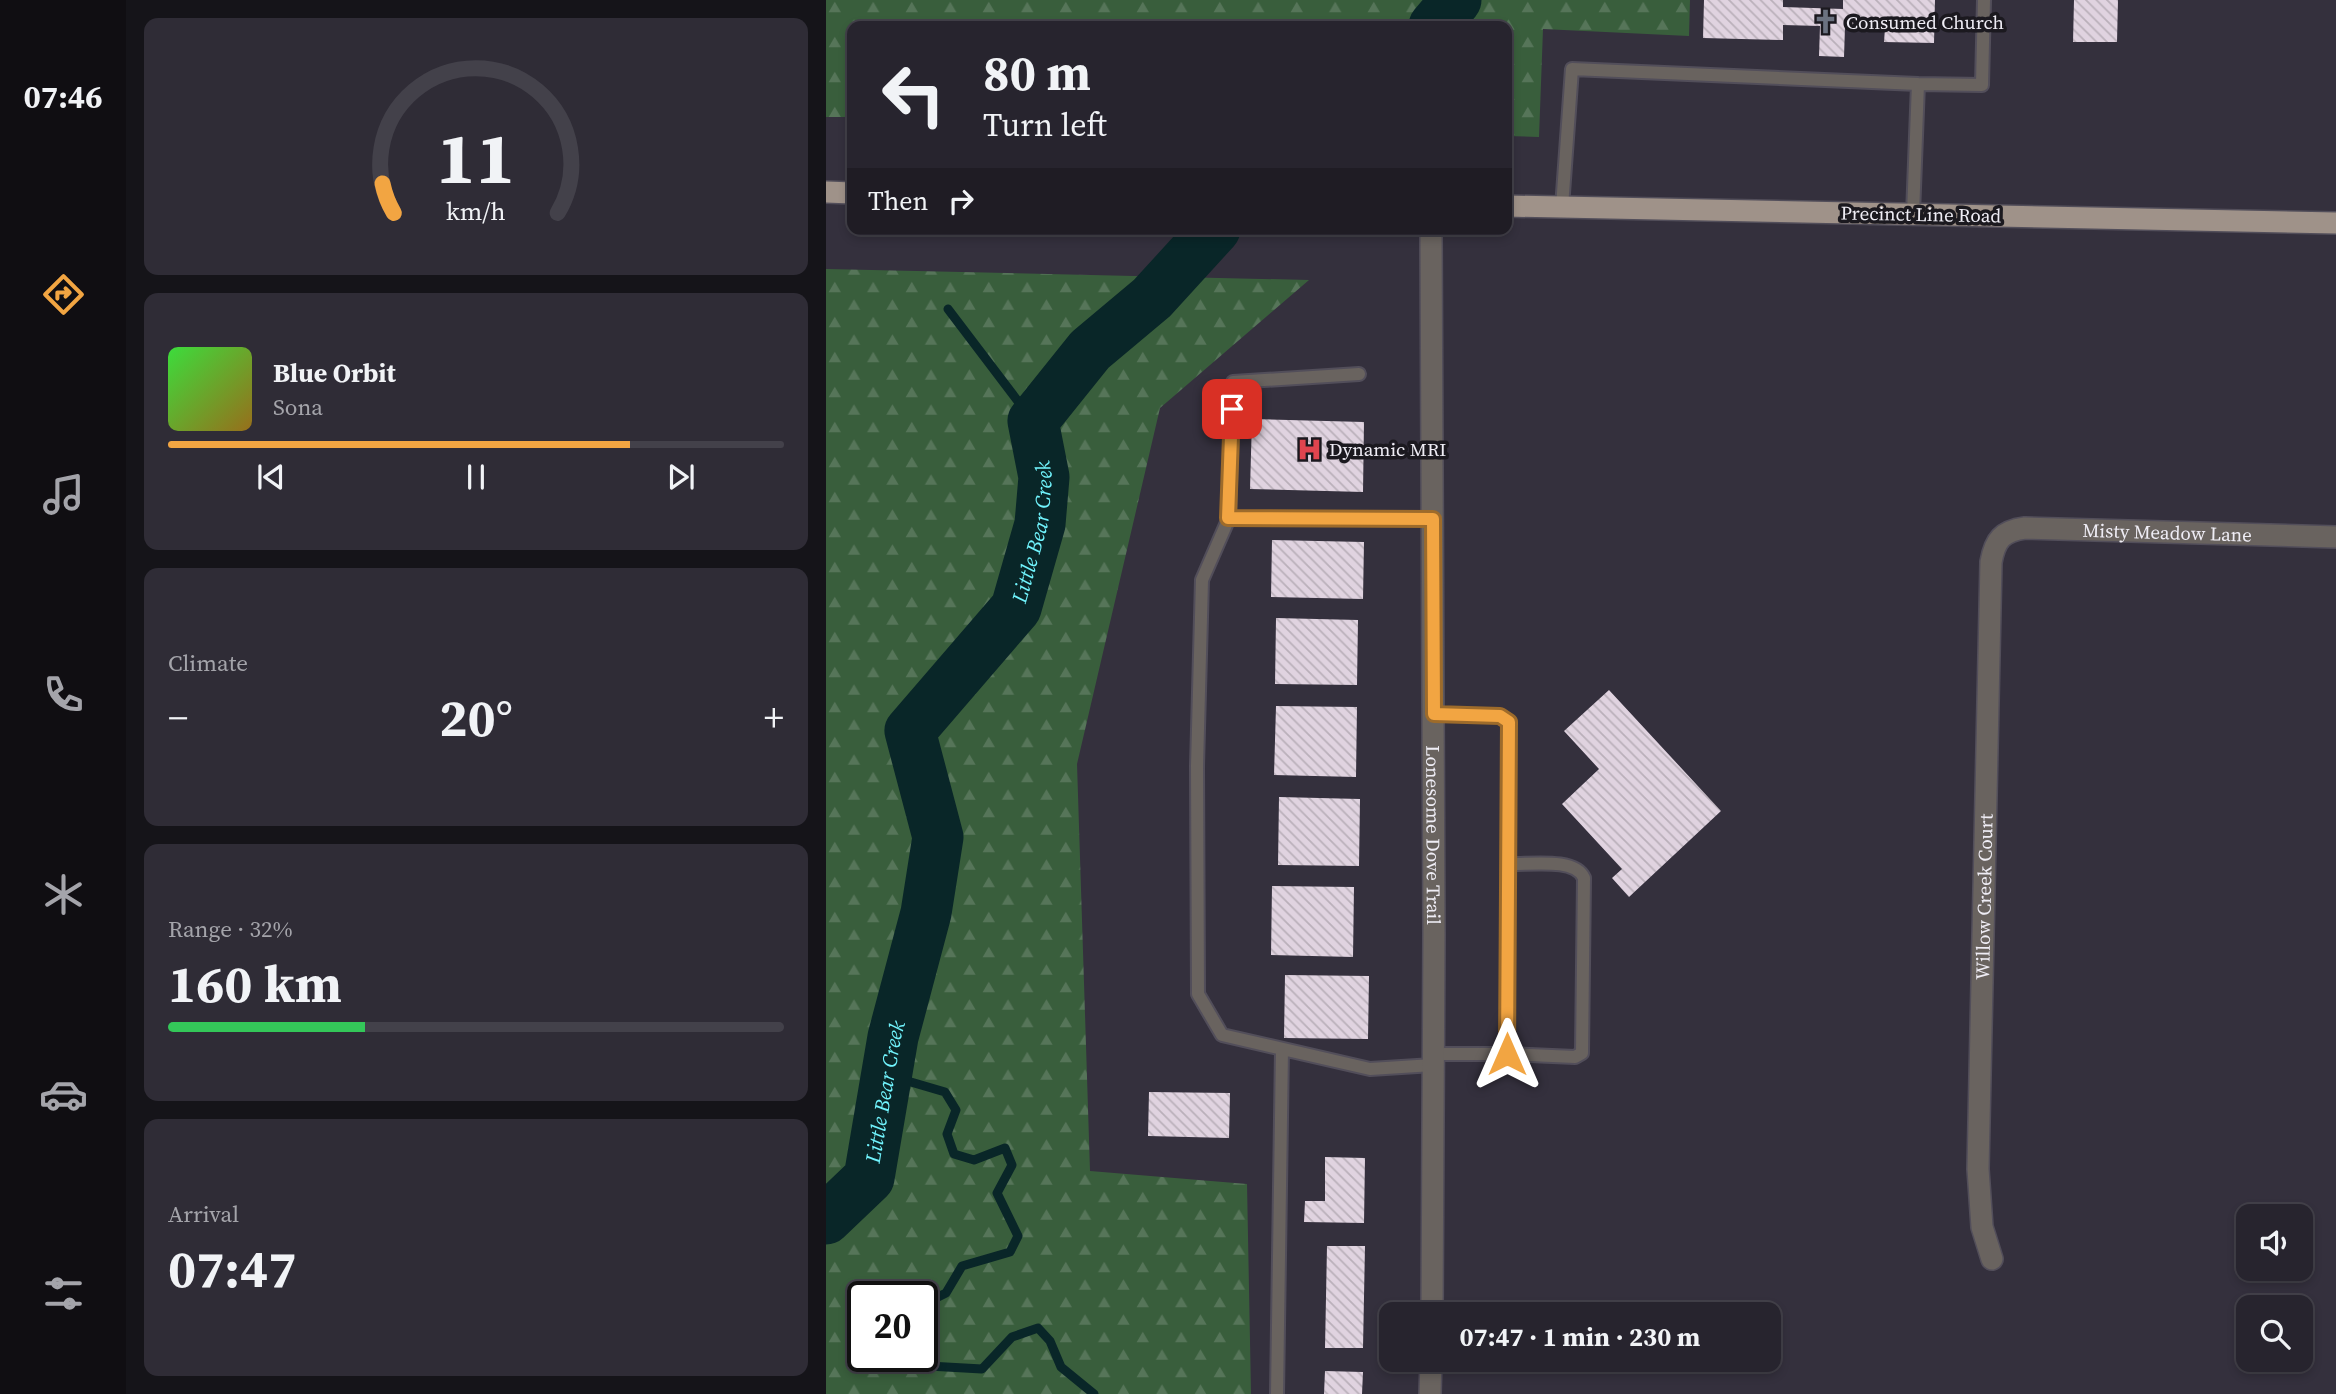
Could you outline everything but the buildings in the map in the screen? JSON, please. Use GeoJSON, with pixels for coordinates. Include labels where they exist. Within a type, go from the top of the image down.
{"type":"FeatureCollection","features":[{"type":"Feature","properties":{"kind":"main road"},"geometry":{"type":"LineString","coordinates":[[826,192],[847,193]]}},
{"type":"Feature","properties":{"kind":"main road","name":"Precinct Line Road"},"geometry":{"type":"LineString","coordinates":[[1512,206],[2336,223]]}},
{"type":"Feature","properties":{"kind":"street","name":"Lonesome Dove Trail"},"geometry":{"type":"LineString","coordinates":[[1431,235],[1434,714],[1432,1302]]}},
{"type":"Feature","properties":{"kind":"street","name":"Misty Meadow Lane"},"geometry":{"type":"LineString","coordinates":[[2001,535],[2025,528],[2336,537]]}},
{"type":"Feature","properties":{"kind":"street","name":"Willow Creek Court"},"geometry":{"type":"LineString","coordinates":[[1992,1259],[1982,1227],[1978,1169],[1991,562],[1994,545],[2001,535]]}},
{"type":"Feature","properties":{"kind":"street"},"geometry":{"type":"LineString","coordinates":[[1430,1394],[1431,1372]]}},
{"type":"Feature","properties":{"kind":"lane"},"geometry":{"type":"LineString","coordinates":[[1562,207],[1572,69],[1982,85],[1984,0]]}},
{"type":"Feature","properties":{"kind":"lane"},"geometry":{"type":"LineString","coordinates":[[1913,214],[1918,84]]}},
{"type":"Feature","properties":{"kind":"lane"},"geometry":{"type":"LineString","coordinates":[[1359,374],[1233,382],[1228,518],[1202,580],[1197,766],[1198,994],[1222,1035],[1370,1069],[1434,1059],[1507,1054],[1576,1057],[1582,1053],[1584,878],[1581,872],[1571,866],[1508,864]]}},
{"type":"Feature","properties":{"kind":"lane"},"geometry":{"type":"LineString","coordinates":[[1228,518],[1433,519]]}},
{"type":"Feature","properties":{"kind":"lane"},"geometry":{"type":"LineString","coordinates":[[1434,714],[1500,716],[1509,722],[1507,1054]]}},
{"type":"Feature","properties":{"kind":"lane"},"geometry":{"type":"LineString","coordinates":[[1277,1394],[1282,1049]]}},
{"type":"Feature","properties":{"kind":"green space"},"geometry":{"type":"Polygon","coordinates":[[[826,0],[1690,0],[1689,36],[1543,29],[1539,137],[1512,136],[1512,21],[847,21],[847,117],[826,117],[826,0]]]}},
{"type":"Feature","properties":{"kind":"green space"},"geometry":{"type":"Polygon","coordinates":[[[826,269],[1309,280],[1160,408],[1077,764],[1090,1171],[1247,1184],[1251,1394],[826,1394],[826,269]]]}},
{"type":"Feature","properties":{"kind":"waterway","name":"Little Bear Creek"},"geometry":{"type":"LineString","coordinates":[[1438,21],[1456,0]]}},
{"type":"Feature","properties":{"kind":"waterway","name":"Little Bear Creek"},"geometry":{"type":"LineString","coordinates":[[826,1219],[869,1178],[893,1037],[926,913],[938,837],[910,731],[1016,608],[1040,524],[1044,477],[1033,421],[1090,350],[1152,298],[1210,235]]}},
{"type":"Feature","properties":{"kind":"waterway"},"geometry":{"type":"LineString","coordinates":[[948,309],[1033,421]]}},
{"type":"Feature","properties":{"kind":"waterway"},"geometry":{"type":"LineString","coordinates":[[887,1075],[945,1092],[956,1110],[947,1134],[954,1154],[974,1160],[1005,1148],[1012,1165],[997,1193],[1018,1236],[1010,1252],[962,1266],[946,1293],[938,1297]]}},
{"type":"Feature","properties":{"kind":"waterway"},"geometry":{"type":"LineString","coordinates":[[938,1367],[982,1369],[1012,1337],[1038,1328],[1050,1341],[1061,1367],[1094,1394]]}},
{"type":"Feature","properties":{"kind":"place","name":"Consumed Church"},"geometry":{"type":"Point","coordinates":[1826,22]}},
{"type":"Feature","properties":{"kind":"place","name":"Dynamic MRI"},"geometry":{"type":"Point","coordinates":[1309,449]}},
{"type":"Feature","properties":{"kind":"route"},"geometry":{"type":"LineString","coordinates":[[1232,409],[1228,518],[1433,519],[1434,714],[1500,716],[1506,717],[1509,722],[1507,1054]]}}]}
